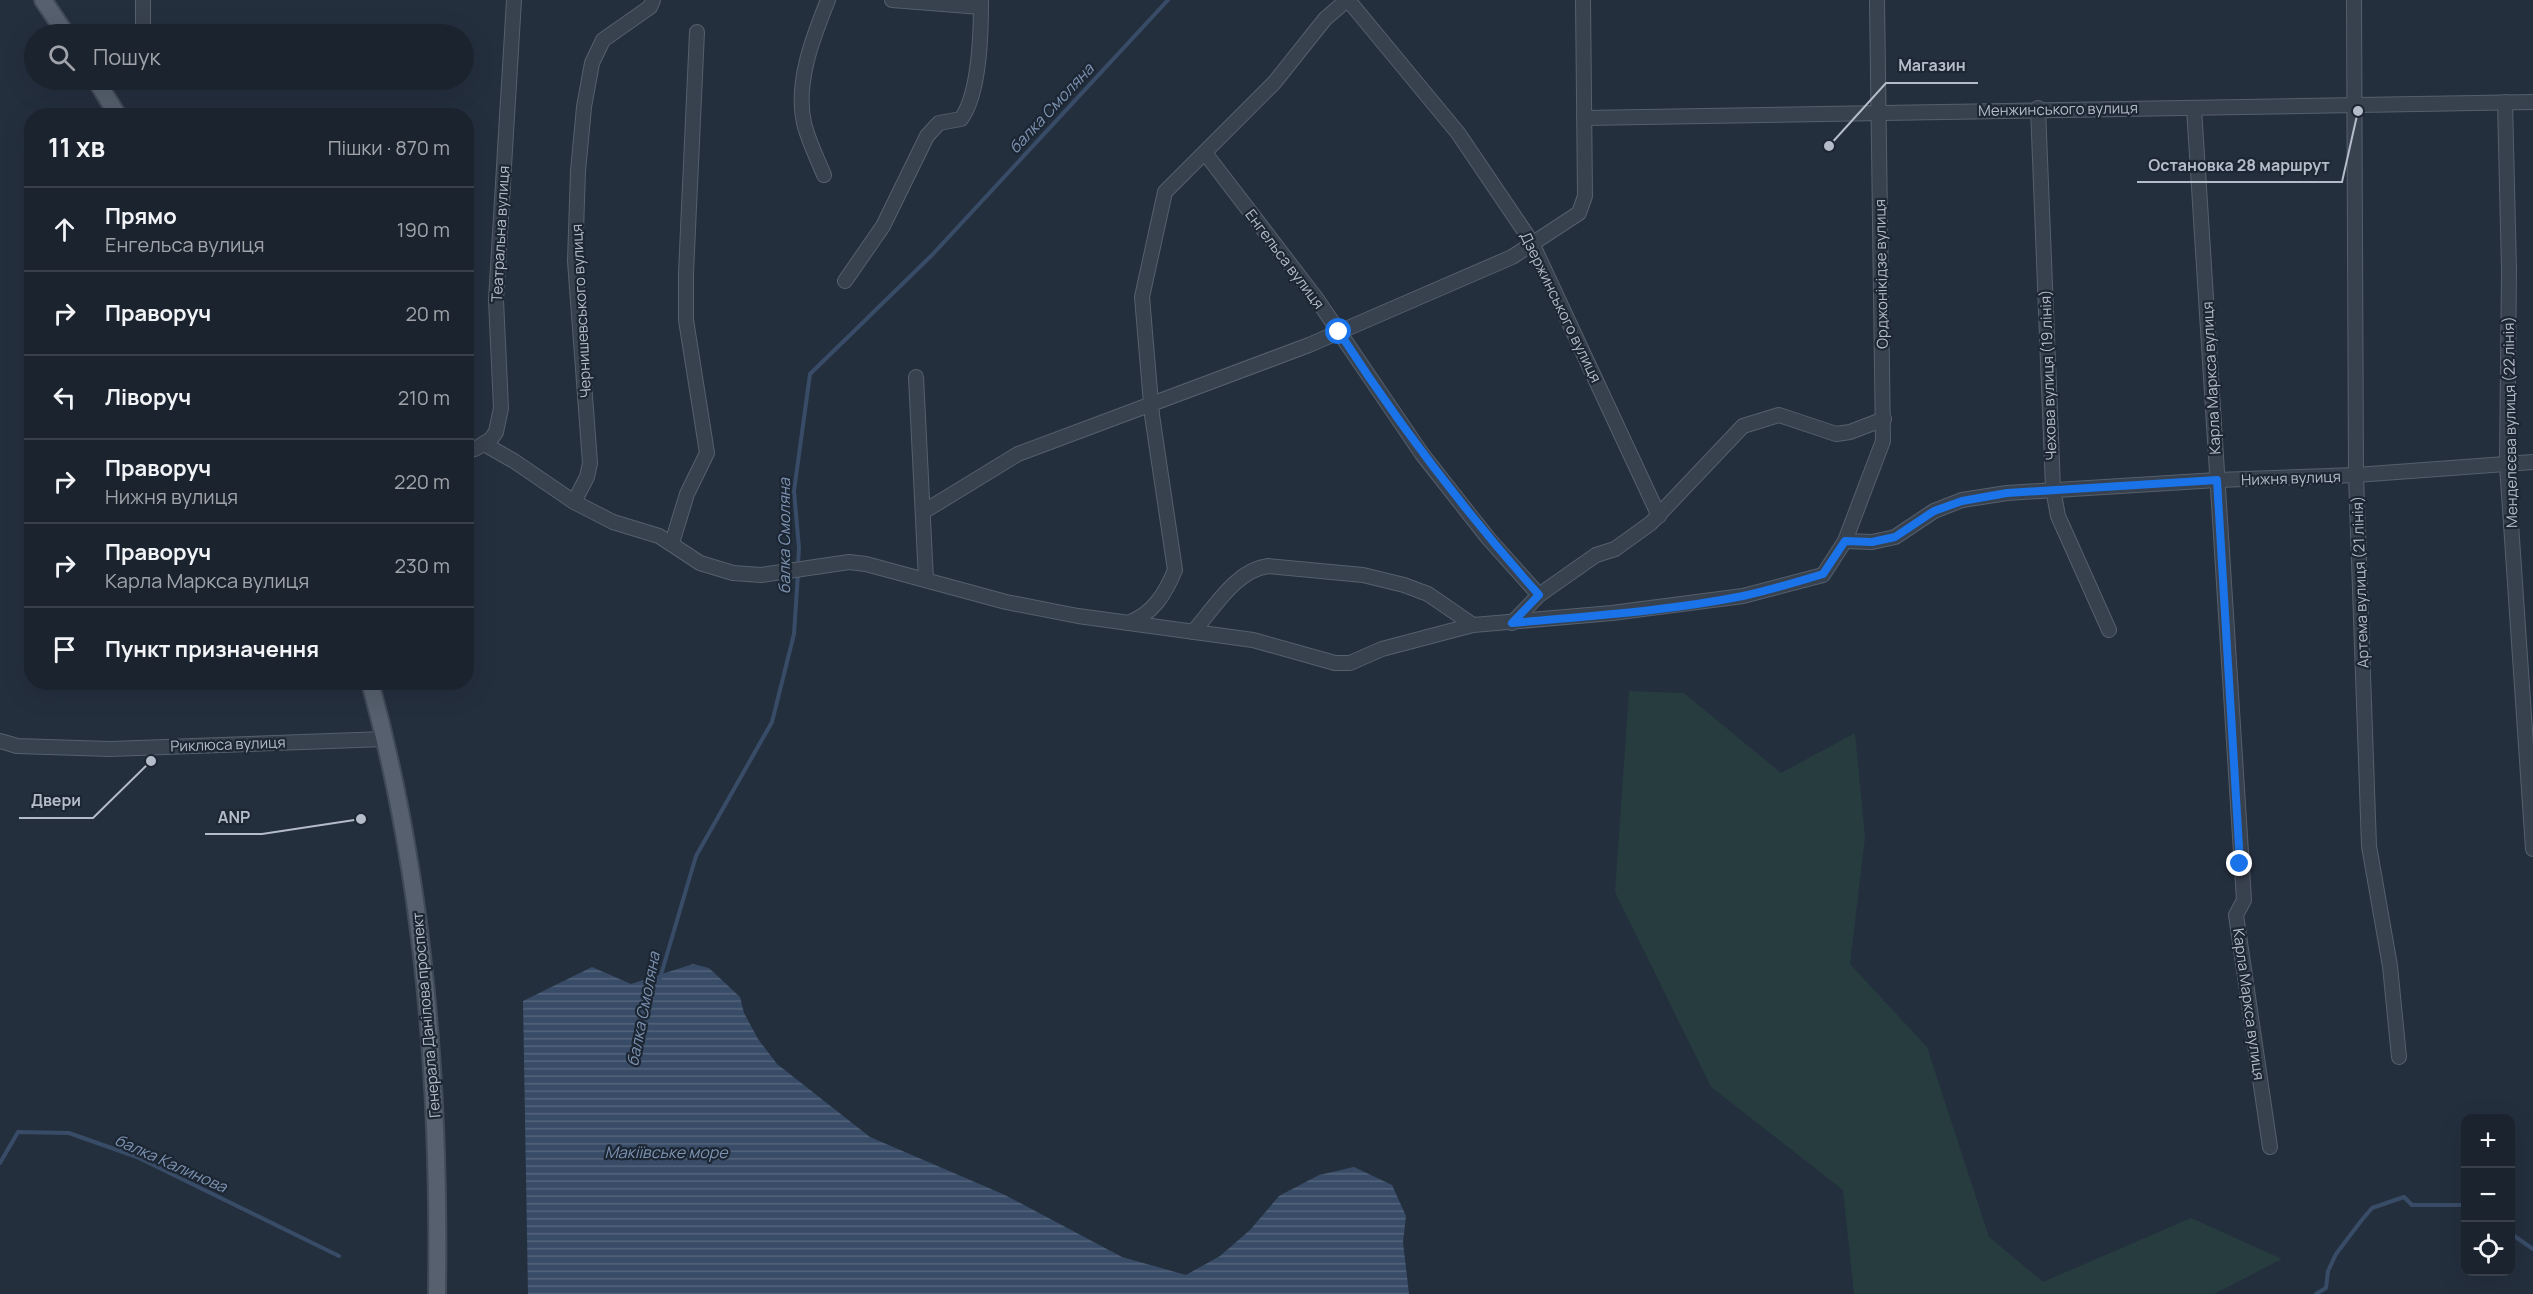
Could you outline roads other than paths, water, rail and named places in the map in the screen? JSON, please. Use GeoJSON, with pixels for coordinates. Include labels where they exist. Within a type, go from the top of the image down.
{"type":"FeatureCollection","features":[{"type":"Feature","properties":{"kind":"main road"},"geometry":{"type":"LineString","coordinates":[[43,0],[59,24]]}},
{"type":"Feature","properties":{"kind":"main road"},"geometry":{"type":"LineString","coordinates":[[102,90],[113,108]]}},
{"type":"Feature","properties":{"kind":"main road","name":"Генерала Данілова проспект"},"geometry":{"type":"LineString","coordinates":[[371,690],[385,739],[418,919],[429,1013],[436,1115],[437,1294]]}},
{"type":"Feature","properties":{"kind":"street"},"geometry":{"type":"LineString","coordinates":[[143,0],[143,24]]}},
{"type":"Feature","properties":{"kind":"street","name":"Театральна вулиця"},"geometry":{"type":"LineString","coordinates":[[484,444],[496,432],[501,408],[496,300],[514,0]]}},
{"type":"Feature","properties":{"kind":"street","name":"Чернишевського вулиця"},"geometry":{"type":"LineString","coordinates":[[574,502],[587,477],[590,463],[575,261],[578,171],[584,107],[591,63],[603,40],[616,28],[650,7],[653,0]]}},
{"type":"Feature","properties":{"kind":"street"},"geometry":{"type":"LineString","coordinates":[[824,176],[804,124],[802,88],[808,56],[828,0]]}},
{"type":"Feature","properties":{"kind":"street"},"geometry":{"type":"LineString","coordinates":[[845,281],[883,226],[927,136],[939,123],[961,119],[966,111],[975,80],[981,4],[892,0]]}},
{"type":"Feature","properties":{"kind":"street"},"geometry":{"type":"LineString","coordinates":[[1128,623],[1155,607],[1167,590],[1176,570],[1151,404],[1142,297],[1165,192],[1274,83],[1325,19],[1347,0]]}},
{"type":"Feature","properties":{"kind":"street","name":"Дзержинського вулиця"},"geometry":{"type":"LineString","coordinates":[[1347,0],[1458,133],[1533,244],[1659,516]]}},
{"type":"Feature","properties":{"kind":"street"},"geometry":{"type":"LineString","coordinates":[[922,512],[1018,454],[1339,332],[1512,257],[1579,213],[1585,196],[1582,0]]}},
{"type":"Feature","properties":{"kind":"street","name":"Орджонікідзе вулиця"},"geometry":{"type":"LineString","coordinates":[[484,444],[514,460],[574,502],[613,522],[659,536],[700,563],[733,573],[761,575],[785,573],[849,562],[1006,602],[1128,623],[1252,640],[1335,663],[1350,663],[1382,649],[1473,625],[1612,614],[1743,596],[1823,574],[1845,541],[1883,441],[1876,0]]}},
{"type":"Feature","properties":{"kind":"street","name":"Артема вулиця (21 лiнiя)"},"geometry":{"type":"LineString","coordinates":[[2355,0],[2356,475],[2368,846],[2390,966],[2399,1057]]}},
{"type":"Feature","properties":{"kind":"street"},"geometry":{"type":"LineString","coordinates":[[672,543],[687,494],[707,453],[686,320],[697,32]]}},
{"type":"Feature","properties":{"kind":"street","name":"Менделєєва вулиця (22 лiнiя)"},"geometry":{"type":"LineString","coordinates":[[2505,102],[2509,270],[2507,465],[2533,849]]}},
{"type":"Feature","properties":{"kind":"street","name":"Менжинського вулиця"},"geometry":{"type":"LineString","coordinates":[[1584,118],[2038,108],[2194,108],[2533,102]]}},
{"type":"Feature","properties":{"kind":"street","name":"Чехова вулиця (19 лiнiя)"},"geometry":{"type":"LineString","coordinates":[[2038,108],[2053,489],[2058,516],[2072,551],[2102,609],[2109,630]]}},
{"type":"Feature","properties":{"kind":"street","name":"Карла Маркса вулиця"},"geometry":{"type":"LineString","coordinates":[[2194,108],[2244,900],[2236,915],[2270,1147]]}},
{"type":"Feature","properties":{"kind":"street","name":"Енгельса вулиця"},"geometry":{"type":"LineString","coordinates":[[1205,153],[1339,332],[1422,454],[1488,538],[1539,595]]}},
{"type":"Feature","properties":{"kind":"street"},"geometry":{"type":"LineString","coordinates":[[916,377],[926,580]]}},
{"type":"Feature","properties":{"kind":"street"},"geometry":{"type":"LineString","coordinates":[[1512,623],[1539,595],[1596,555],[1615,549],[1659,516],[1743,426],[1779,415],[1836,434],[1850,432],[1884,418]]}},
{"type":"Feature","properties":{"kind":"street"},"geometry":{"type":"LineString","coordinates":[[474,448],[484,444]]}},
{"type":"Feature","properties":{"kind":"street","name":"Нижня вулиця"},"geometry":{"type":"LineString","coordinates":[[1845,541],[1872,542],[1895,537],[1934,511],[1962,501],[2053,489],[2356,475],[2533,462]]}},
{"type":"Feature","properties":{"kind":"street"},"geometry":{"type":"LineString","coordinates":[[1193,632],[1243,575],[1255,568],[1269,566],[1363,575],[1404,585],[1428,594],[1473,625]]}},
{"type":"Feature","properties":{"kind":"street","name":"Риклюса вулиця"},"geometry":{"type":"LineString","coordinates":[[0,741],[17,746],[110,748],[385,739]]}},
{"type":"Feature","properties":{"kind":"water","name":"Макіївське море"},"geometry":{"type":"Polygon","coordinates":[[[693,964],[709,968],[740,997],[744,1013],[758,1039],[777,1064],[870,1137],[1005,1195],[1122,1257],[1186,1275],[1220,1256],[1250,1230],[1279,1196],[1319,1175],[1354,1167],[1392,1185],[1406,1216],[1403,1242],[1409,1294],[528,1294],[523,1001],[592,967],[631,984],[693,964]]]}},
{"type":"Feature","properties":{"kind":"waterway","name":"балка Смоляна"},"geometry":{"type":"LineString","coordinates":[[798,565],[799,548],[794,491],[810,374],[932,255],[1168,0]]}},
{"type":"Feature","properties":{"kind":"waterway","name":"балка Смоляна"},"geometry":{"type":"LineString","coordinates":[[660,978],[696,856],[772,722],[794,634],[798,573]]}},
{"type":"Feature","properties":{"kind":"waterway","name":"балка Калинова"},"geometry":{"type":"LineString","coordinates":[[0,1163],[18,1132],[69,1133],[137,1157],[339,1256]]}},
{"type":"Feature","properties":{"kind":"waterway"},"geometry":{"type":"LineString","coordinates":[[2316,1294],[2326,1288],[2328,1271],[2336,1254],[2372,1208],[2404,1197],[2412,1205],[2461,1205]]}},
{"type":"Feature","properties":{"kind":"waterway"},"geometry":{"type":"LineString","coordinates":[[2515,1236],[2533,1249]]}},
{"type":"Feature","properties":{"kind":"place","name":"Остановка 28 маршрут"},"geometry":{"type":"Point","coordinates":[2358,111]}},
{"type":"Feature","properties":{"kind":"place","name":"Магазин"},"geometry":{"type":"Point","coordinates":[1829,146]}},
{"type":"Feature","properties":{"kind":"place","name":"Двери"},"geometry":{"type":"Point","coordinates":[151,761]}},
{"type":"Feature","properties":{"kind":"place","name":"ANP"},"geometry":{"type":"Point","coordinates":[361,819]}}]}
